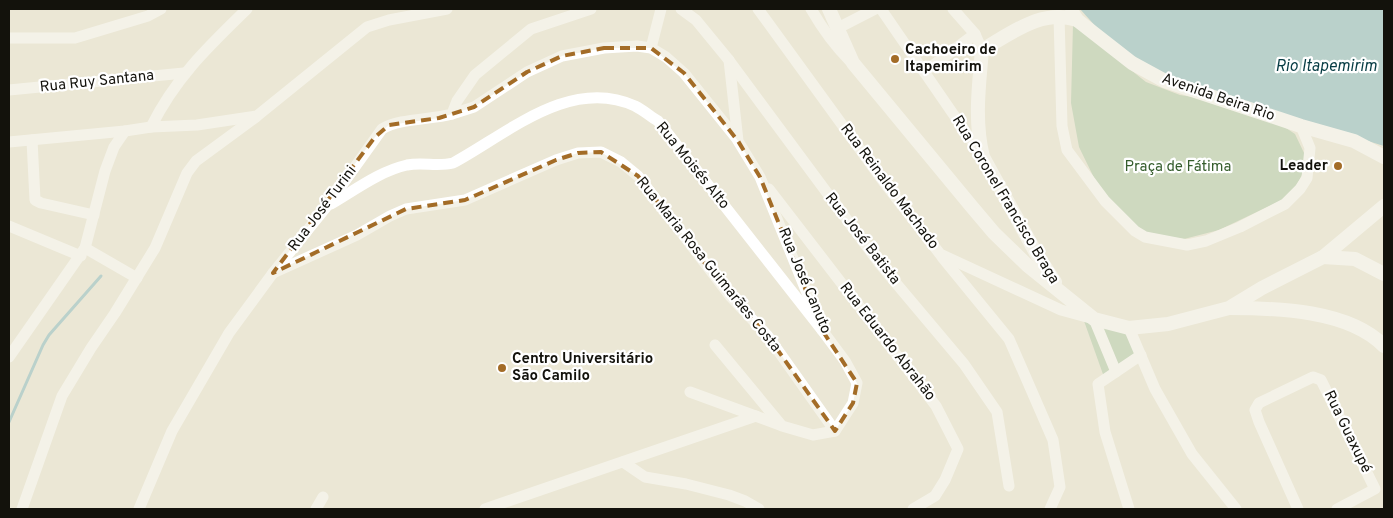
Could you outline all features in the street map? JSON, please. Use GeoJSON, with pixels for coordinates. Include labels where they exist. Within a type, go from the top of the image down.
{"type":"FeatureCollection","features":[{"type":"Feature","properties":{"kind":"main road"},"geometry":{"type":"LineString","coordinates":[[829,9],[853,63],[994,233],[1027,265],[1094,319],[1129,328],[1168,324],[1229,308],[1276,309],[1306,312],[1344,322],[1377,339],[1384,346]]}},
{"type":"Feature","properties":{"kind":"main road"},"geometry":{"type":"LineString","coordinates":[[983,157],[979,144],[977,105],[981,79],[982,50],[1035,20],[1068,15]]}},
{"type":"Feature","properties":{"kind":"main road","name":"Avenida Beira Rio"},"geometry":{"type":"LineString","coordinates":[[1068,15],[1132,63],[1164,81],[1301,126],[1354,141],[1384,157]]}},
{"type":"Feature","properties":{"kind":"main road","name":"Rua Coronel Francisco Braga"},"geometry":{"type":"LineString","coordinates":[[983,157],[1036,253],[1062,293]]}},
{"type":"Feature","properties":{"kind":"main road"},"geometry":{"type":"LineString","coordinates":[[1229,308],[1262,288],[1322,257],[1384,206]]}},
{"type":"Feature","properties":{"kind":"main road"},"geometry":{"type":"LineString","coordinates":[[1322,257],[1355,259],[1384,274]]}},
{"type":"Feature","properties":{"kind":"street"},"geometry":{"type":"LineString","coordinates":[[9,38],[75,38],[148,16],[161,9]]}},
{"type":"Feature","properties":{"kind":"street"},"geometry":{"type":"LineString","coordinates":[[151,127],[161,105],[184,73],[200,54],[247,9]]}},
{"type":"Feature","properties":{"kind":"street"},"geometry":{"type":"LineString","coordinates":[[22,509],[62,396],[90,348],[155,248],[187,174],[196,161],[257,116],[368,28],[389,20],[447,9]]}},
{"type":"Feature","properties":{"kind":"street"},"geometry":{"type":"LineString","coordinates":[[452,114],[457,101],[475,75],[531,29],[591,9]]}},
{"type":"Feature","properties":{"kind":"street"},"geometry":{"type":"LineString","coordinates":[[661,9],[651,48],[666,56],[684,73],[738,141]]}},
{"type":"Feature","properties":{"kind":"street","name":"Rua José Batista"},"geometry":{"type":"LineString","coordinates":[[681,9],[696,20],[728,59],[879,263],[964,364],[997,412],[1009,486]]}},
{"type":"Feature","properties":{"kind":"street","name":"Rua Reinaldo Machado"},"geometry":{"type":"LineString","coordinates":[[758,9],[883,181],[940,254],[1061,310],[1094,319]]}},
{"type":"Feature","properties":{"kind":"street"},"geometry":{"type":"LineString","coordinates":[[811,9],[822,28],[838,49],[853,63]]}},
{"type":"Feature","properties":{"kind":"street"},"geometry":{"type":"LineString","coordinates":[[838,28],[875,9]]}},
{"type":"Feature","properties":{"kind":"street","name":"Rua Coronel Francisco Braga"},"geometry":{"type":"LineString","coordinates":[[881,9],[983,157]]}},
{"type":"Feature","properties":{"kind":"street"},"geometry":{"type":"LineString","coordinates":[[954,9],[975,34],[982,50]]}},
{"type":"Feature","properties":{"kind":"street"},"geometry":{"type":"LineString","coordinates":[[1068,15],[1062,126],[1067,150],[1105,201],[1135,231],[1145,238],[1187,245],[1206,241],[1240,227],[1285,204],[1300,189],[1307,178],[1310,148],[1301,126]]}},
{"type":"Feature","properties":{"kind":"street"},"geometry":{"type":"LineString","coordinates":[[924,72],[975,34]]}},
{"type":"Feature","properties":{"kind":"street","name":"Rua José Turini"},"geometry":{"type":"LineString","coordinates":[[139,509],[150,479],[172,431],[229,332],[327,206],[382,129],[389,125],[439,118],[474,108],[527,72],[562,56],[604,48],[637,46],[651,48]]}},
{"type":"Feature","properties":{"kind":"street","name":"Rua José Canuto"},"geometry":{"type":"LineString","coordinates":[[728,59],[738,141],[760,176],[822,330],[845,361],[857,383],[853,403],[834,432]]}},
{"type":"Feature","properties":{"kind":"street","name":"Rua Ruy Santana"},"geometry":{"type":"LineString","coordinates":[[9,90],[184,73]]}},
{"type":"Feature","properties":{"kind":"street","name":"Rua Moisés Alto"},"geometry":{"type":"LineString","coordinates":[[327,206],[385,172],[410,165],[445,165],[454,163],[516,124],[566,102],[588,97],[619,100],[635,106],[658,120],[822,330]]}},
{"type":"Feature","properties":{"kind":"street"},"geometry":{"type":"LineString","coordinates":[[9,142],[151,127],[197,125],[257,116]]}},
{"type":"Feature","properties":{"kind":"street"},"geometry":{"type":"LineString","coordinates":[[9,358],[83,252],[109,158],[125,131]]}},
{"type":"Feature","properties":{"kind":"street"},"geometry":{"type":"LineString","coordinates":[[32,140],[35,200],[94,215]]}},
{"type":"Feature","properties":{"kind":"street","name":"Rua Maria Rosa Guimarães Costa"},"geometry":{"type":"LineString","coordinates":[[273,273],[357,235],[406,209],[465,200],[556,160],[578,153],[601,152],[621,162],[638,176],[730,296],[767,335],[834,432]]}},
{"type":"Feature","properties":{"kind":"street","name":"Rua Eduardo Abrahão"},"geometry":{"type":"LineString","coordinates":[[760,176],[936,406],[958,449],[946,480],[935,496],[912,509]]}},
{"type":"Feature","properties":{"kind":"street"},"geometry":{"type":"LineString","coordinates":[[9,226],[83,252],[137,278]]}},
{"type":"Feature","properties":{"kind":"street"},"geometry":{"type":"LineString","coordinates":[[940,254],[1009,339],[1053,440],[1060,487],[1050,509]]}},
{"type":"Feature","properties":{"kind":"street"},"geometry":{"type":"LineString","coordinates":[[1094,319],[1116,372]]}},
{"type":"Feature","properties":{"kind":"street"},"geometry":{"type":"LineString","coordinates":[[1129,328],[1155,389],[1192,454],[1233,508]]}},
{"type":"Feature","properties":{"kind":"street"},"geometry":{"type":"LineString","coordinates":[[715,345],[782,426]]}},
{"type":"Feature","properties":{"kind":"street"},"geometry":{"type":"LineString","coordinates":[[1129,509],[1105,432],[1098,384],[1141,355]]}},
{"type":"Feature","properties":{"kind":"street","name":"Rua Guaxupé"},"geometry":{"type":"LineString","coordinates":[[1298,509],[1259,422],[1256,410],[1259,402],[1313,376],[1321,380],[1375,488],[1337,509]]}},
{"type":"Feature","properties":{"kind":"street"},"geometry":{"type":"LineString","coordinates":[[690,392],[782,426],[813,435],[834,432]]}},
{"type":"Feature","properties":{"kind":"street"},"geometry":{"type":"LineString","coordinates":[[486,509],[756,416]]}},
{"type":"Feature","properties":{"kind":"street"},"geometry":{"type":"LineString","coordinates":[[624,462],[645,477],[686,484],[729,495],[759,509]]}},
{"type":"Feature","properties":{"kind":"street"},"geometry":{"type":"LineString","coordinates":[[316,509],[323,497]]}},
{"type":"Feature","properties":{"kind":"highlighted area"},"geometry":{"type":"Polygon","coordinates":[[[604,48],[651,48],[684,73],[738,141],[760,177],[822,330],[857,383],[853,403],[835,431],[767,335],[730,296],[638,176],[601,152],[578,153],[556,160],[465,200],[406,209],[273,273],[375,137],[389,125],[439,118],[474,107],[527,72],[562,56],[604,48]]]}},
{"type":"Feature","properties":{"kind":"green space","name":"Praça de Fátima"},"geometry":{"type":"Polygon","coordinates":[[[1073,24],[1146,82],[1180,95],[1212,100],[1283,126],[1295,134],[1305,155],[1304,170],[1295,188],[1282,200],[1219,230],[1184,239],[1144,235],[1099,188],[1079,147],[1071,103],[1073,24]]]}},
{"type":"Feature","properties":{"kind":"green space"},"geometry":{"type":"Polygon","coordinates":[[[1084,321],[1127,333],[1136,354],[1104,377],[1084,321]]]}},
{"type":"Feature","properties":{"kind":"water","name":"Rio Itapemirim"},"geometry":{"type":"Polygon","coordinates":[[[1080,9],[1384,9],[1384,146],[1248,104],[1158,71],[1138,60],[1098,29],[1080,9]]]}},
{"type":"Feature","properties":{"kind":"waterway"},"geometry":{"type":"LineString","coordinates":[[9,422],[49,335],[101,276]]}},
{"type":"Feature","properties":{"kind":"place","name":"Cachoeiro de Itapemirim"},"geometry":{"type":"Point","coordinates":[895,59]}},
{"type":"Feature","properties":{"kind":"place","name":"Leader"},"geometry":{"type":"Point","coordinates":[1338,166]}},
{"type":"Feature","properties":{"kind":"place","name":"Centro Universitário São Camilo"},"geometry":{"type":"Point","coordinates":[502,368]}}]}
